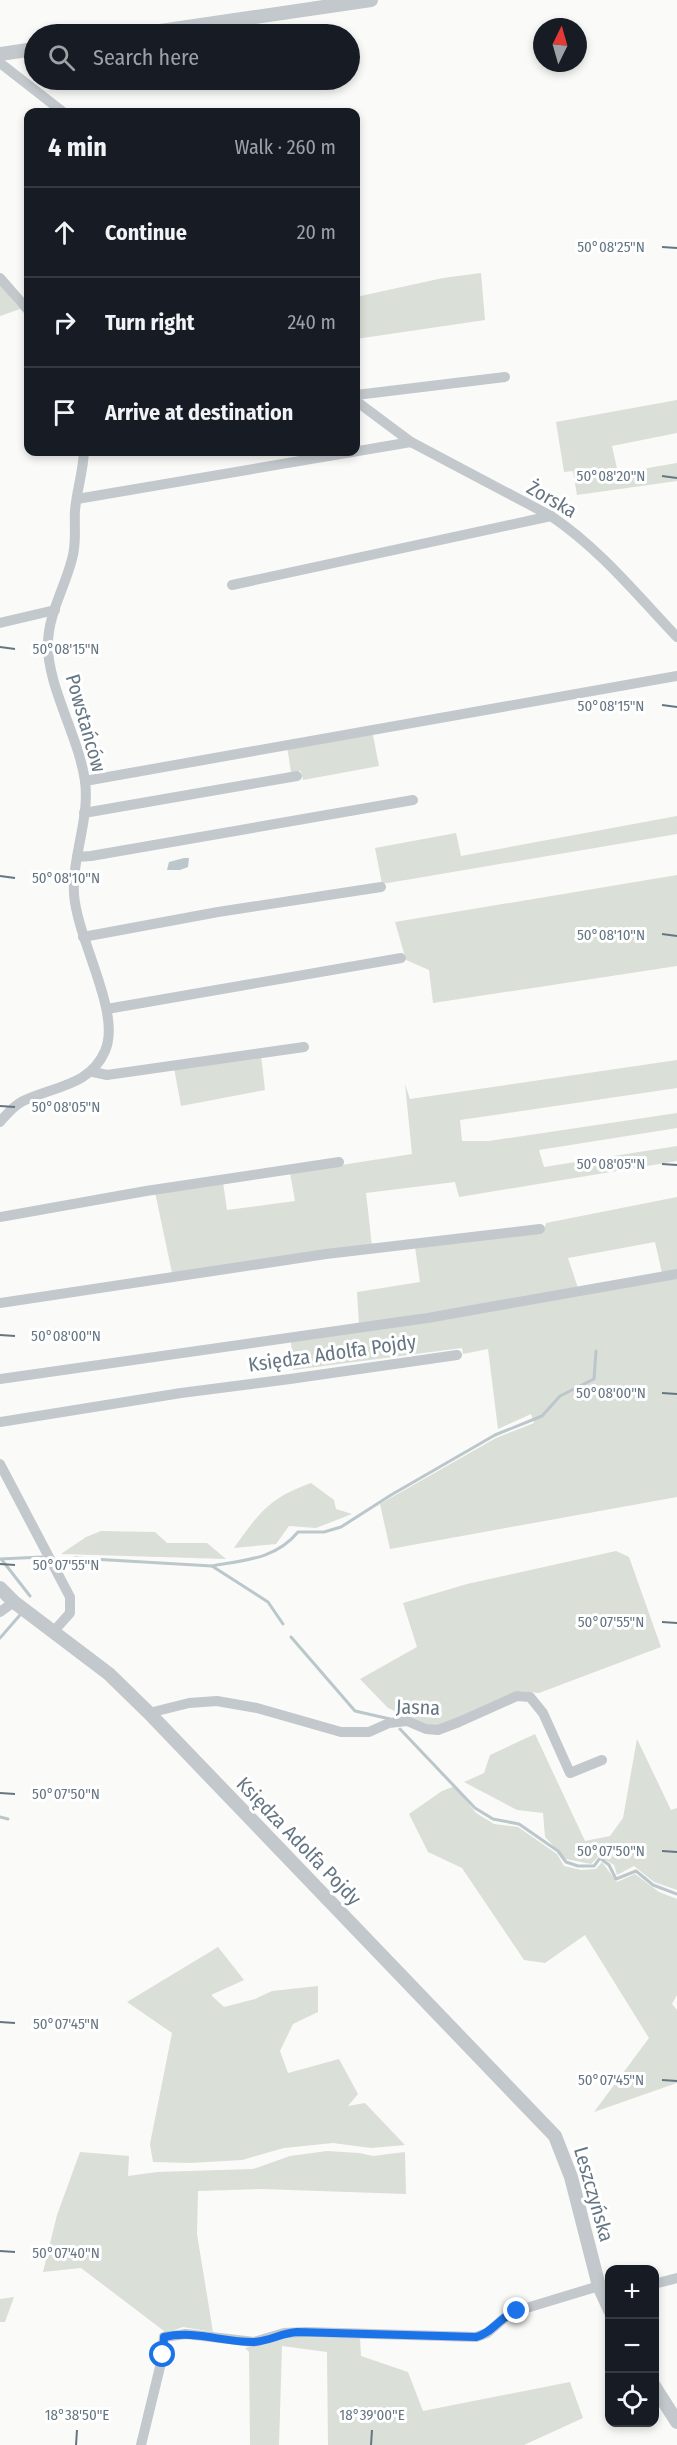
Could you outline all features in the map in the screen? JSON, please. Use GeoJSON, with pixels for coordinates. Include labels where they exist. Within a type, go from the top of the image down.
{"type":"FeatureCollection","features":[{"type":"Feature","properties":{"kind":"street"},"geometry":{"type":"LineString","coordinates":[[208,24],[371,0]]}},
{"type":"Feature","properties":{"kind":"street"},"geometry":{"type":"LineString","coordinates":[[0,54],[24,50]]}},
{"type":"Feature","properties":{"kind":"street"},"geometry":{"type":"LineString","coordinates":[[0,63],[24,82]]}},
{"type":"Feature","properties":{"kind":"street"},"geometry":{"type":"LineString","coordinates":[[35,90],[58,108]]}},
{"type":"Feature","properties":{"kind":"street"},"geometry":{"type":"LineString","coordinates":[[0,278],[24,305]]}},
{"type":"Feature","properties":{"kind":"street"},"geometry":{"type":"LineString","coordinates":[[360,394],[505,376]]}},
{"type":"Feature","properties":{"kind":"street","name":"Żorska"},"geometry":{"type":"LineString","coordinates":[[360,404],[411,442],[552,516],[568,527],[600,556],[677,637]]}},
{"type":"Feature","properties":{"kind":"street"},"geometry":{"type":"LineString","coordinates":[[360,451],[411,442]]}},
{"type":"Feature","properties":{"kind":"street","name":"Powstańców"},"geometry":{"type":"LineString","coordinates":[[85,456],[77,499],[74,556],[54,610],[48,638],[49,660],[80,756],[85,780],[84,813],[74,894],[82,937],[107,1009],[110,1026],[108,1044],[93,1071]]}},
{"type":"Feature","properties":{"kind":"street"},"geometry":{"type":"LineString","coordinates":[[77,499],[329,456]]}},
{"type":"Feature","properties":{"kind":"street"},"geometry":{"type":"LineString","coordinates":[[232,585],[552,516]]}},
{"type":"Feature","properties":{"kind":"street"},"geometry":{"type":"LineString","coordinates":[[0,623],[54,610]]}},
{"type":"Feature","properties":{"kind":"street"},"geometry":{"type":"LineString","coordinates":[[85,780],[677,676]]}},
{"type":"Feature","properties":{"kind":"street"},"geometry":{"type":"LineString","coordinates":[[84,813],[297,776]]}},
{"type":"Feature","properties":{"kind":"street"},"geometry":{"type":"LineString","coordinates":[[77,857],[413,800]]}},
{"type":"Feature","properties":{"kind":"street"},"geometry":{"type":"LineString","coordinates":[[82,937],[218,912],[381,887]]}},
{"type":"Feature","properties":{"kind":"street"},"geometry":{"type":"LineString","coordinates":[[107,1009],[401,958]]}},
{"type":"Feature","properties":{"kind":"street"},"geometry":{"type":"LineString","coordinates":[[0,1122],[23,1101],[82,1079],[93,1071],[108,1075],[304,1047]]}},
{"type":"Feature","properties":{"kind":"street"},"geometry":{"type":"LineString","coordinates":[[0,1217],[146,1191],[339,1162]]}},
{"type":"Feature","properties":{"kind":"street"},"geometry":{"type":"LineString","coordinates":[[0,1303],[326,1254],[540,1229]]}},
{"type":"Feature","properties":{"kind":"street"},"geometry":{"type":"LineString","coordinates":[[0,1379],[428,1318],[677,1274]]}},
{"type":"Feature","properties":{"kind":"street","name":"Księdza Adolfa Pojdy"},"geometry":{"type":"LineString","coordinates":[[0,1422],[181,1392],[457,1355]]}},
{"type":"Feature","properties":{"kind":"street"},"geometry":{"type":"LineString","coordinates":[[0,1464],[70,1597],[70,1612],[54,1631]]}},
{"type":"Feature","properties":{"kind":"street","name":"Księdza Adolfa Pojdy"},"geometry":{"type":"LineString","coordinates":[[0,1588],[14,1602],[109,1674],[150,1713],[555,2136]]}},
{"type":"Feature","properties":{"kind":"street"},"geometry":{"type":"LineString","coordinates":[[0,1612],[14,1602]]}},
{"type":"Feature","properties":{"kind":"street","name":"Jasna"},"geometry":{"type":"LineString","coordinates":[[150,1713],[189,1703],[217,1701],[257,1708],[341,1732],[369,1732],[389,1723],[406,1721],[426,1729],[438,1730],[517,1696],[530,1697],[543,1713],[570,1773],[602,1760]]}},
{"type":"Feature","properties":{"kind":"street","name":"Leszczyńska"},"geometry":{"type":"LineString","coordinates":[[555,2136],[571,2177],[605,2297]]}},
{"type":"Feature","properties":{"kind":"street"},"geometry":{"type":"LineString","coordinates":[[659,2283],[677,2278]]}},
{"type":"Feature","properties":{"kind":"street"},"geometry":{"type":"LineString","coordinates":[[141,2445],[160,2367],[164,2337],[186,2334],[254,2342],[284,2333],[306,2332],[476,2337],[487,2333],[510,2313],[605,2297]]}},
{"type":"Feature","properties":{"kind":"street"},"geometry":{"type":"LineString","coordinates":[[659,2394],[677,2422]]}},
{"type":"Feature","properties":{"kind":"shaded area"},"geometry":{"type":"Polygon","coordinates":[[[481,273],[485,320],[360,338],[360,296],[443,278],[481,273]]]}},
{"type":"Feature","properties":{"kind":"shaded area"},"geometry":{"type":"Polygon","coordinates":[[[0,284],[20,309],[0,316],[0,284]]]}},
{"type":"Feature","properties":{"kind":"shaded area"},"geometry":{"type":"Polygon","coordinates":[[[677,400],[677,433],[612,446],[618,473],[677,463],[677,481],[577,495],[573,471],[564,472],[556,422],[677,400]]]}},
{"type":"Feature","properties":{"kind":"shaded area"},"geometry":{"type":"Polygon","coordinates":[[[372,730],[379,766],[303,780],[301,771],[291,772],[287,746],[372,730]]]}},
{"type":"Feature","properties":{"kind":"shaded area"},"geometry":{"type":"Polygon","coordinates":[[[677,816],[677,834],[382,884],[375,848],[456,833],[461,856],[677,816]]]}},
{"type":"Feature","properties":{"kind":"shaded area"},"geometry":{"type":"Polygon","coordinates":[[[189,858],[188,867],[180,870],[167,870],[169,862],[189,858]]]}},
{"type":"Feature","properties":{"kind":"shaded area"},"geometry":{"type":"Polygon","coordinates":[[[677,875],[677,966],[433,1003],[429,970],[406,960],[395,922],[677,875]]]}},
{"type":"Feature","properties":{"kind":"shaded area"},"geometry":{"type":"Polygon","coordinates":[[[261,1055],[265,1090],[181,1106],[174,1068],[261,1055]]]}},
{"type":"Feature","properties":{"kind":"shaded area"},"geometry":{"type":"Polygon","coordinates":[[[677,1060],[677,1088],[460,1120],[462,1141],[489,1141],[677,1113],[677,1128],[539,1150],[544,1167],[677,1146],[677,1161],[459,1197],[455,1182],[366,1193],[372,1246],[172,1273],[155,1192],[223,1182],[227,1210],[295,1201],[290,1173],[412,1154],[405,1084],[410,1099],[677,1060]]]}},
{"type":"Feature","properties":{"kind":"shaded area"},"geometry":{"type":"Polygon","coordinates":[[[677,1197],[677,1271],[662,1273],[655,1242],[568,1258],[578,1288],[359,1324],[357,1292],[420,1282],[415,1247],[543,1233],[546,1223],[677,1197]]]}},
{"type":"Feature","properties":{"kind":"shaded area"},"geometry":{"type":"Polygon","coordinates":[[[677,1278],[677,1497],[390,1549],[380,1504],[496,1438],[534,1423],[531,1414],[498,1429],[488,1349],[463,1354],[462,1348],[293,1370],[291,1341],[677,1278]]]}},
{"type":"Feature","properties":{"kind":"shaded area"},"geometry":{"type":"Polygon","coordinates":[[[311,1483],[334,1500],[336,1509],[352,1514],[316,1528],[289,1526],[276,1544],[234,1548],[266,1508],[285,1495],[311,1483]]]}},
{"type":"Feature","properties":{"kind":"shaded area"},"geometry":{"type":"Polygon","coordinates":[[[101,1531],[155,1532],[167,1543],[207,1543],[226,1559],[61,1554],[86,1537],[101,1531]]]}},
{"type":"Feature","properties":{"kind":"shaded area"},"geometry":{"type":"Polygon","coordinates":[[[616,1551],[629,1557],[661,1647],[539,1693],[519,1691],[440,1726],[426,1725],[388,1708],[360,1679],[417,1647],[403,1603],[467,1584],[616,1551]]]}},
{"type":"Feature","properties":{"kind":"shaded area"},"geometry":{"type":"Polygon","coordinates":[[[535,1734],[585,1841],[610,1836],[623,1818],[637,1739],[671,1810],[677,1808],[677,1890],[654,1882],[634,1866],[617,1875],[614,1865],[599,1856],[591,1864],[566,1859],[545,1837],[543,1813],[517,1810],[464,1782],[484,1773],[490,1755],[535,1734]]]}},
{"type":"Feature","properties":{"kind":"shaded area"},"geometry":{"type":"Polygon","coordinates":[[[455,1786],[476,1813],[494,1824],[518,1827],[557,1854],[564,1866],[581,1870],[596,1869],[602,1862],[617,1882],[635,1874],[659,1892],[677,1899],[677,1995],[672,2004],[677,2010],[677,2083],[594,2112],[649,2038],[585,1935],[545,1963],[524,1960],[462,1868],[428,1852],[409,1814],[442,1791],[455,1786]]]}},
{"type":"Feature","properties":{"kind":"shaded area"},"geometry":{"type":"Polygon","coordinates":[[[218,1947],[244,1980],[211,1995],[224,2007],[255,1999],[272,1991],[318,1986],[318,2012],[293,2024],[280,2051],[288,2073],[339,2059],[358,2094],[348,2106],[365,2103],[405,2145],[371,2148],[333,2143],[284,2148],[242,2160],[189,2163],[153,2162],[150,2144],[172,2033],[127,2002],[218,1947]]]}},
{"type":"Feature","properties":{"kind":"shaded area"},"geometry":{"type":"Polygon","coordinates":[[[327,2151],[373,2156],[405,2152],[406,2194],[261,2189],[198,2191],[197,2234],[213,2332],[183,2327],[163,2334],[164,2331],[81,2268],[43,2272],[57,2215],[80,2152],[129,2156],[128,2176],[157,2172],[253,2169],[290,2156],[327,2151]]]}},
{"type":"Feature","properties":{"kind":"shaded area"},"geometry":{"type":"Polygon","coordinates":[[[14,2297],[5,2322],[0,2322],[0,2299],[14,2297]]]}},
{"type":"Feature","properties":{"kind":"shaded area"},"geometry":{"type":"Polygon","coordinates":[[[289,2337],[360,2338],[361,2356],[408,2372],[423,2411],[570,2382],[583,2418],[524,2445],[328,2445],[327,2352],[282,2346],[279,2445],[250,2445],[249,2352],[245,2348],[289,2337]]]}},
{"type":"Feature","properties":{"kind":"waterway"},"geometry":{"type":"LineString","coordinates":[[212,1566],[248,1560],[270,1553],[280,1548],[298,1532],[324,1532],[341,1527],[391,1495],[495,1435],[542,1416],[560,1396],[594,1379],[596,1351]]}},
{"type":"Feature","properties":{"kind":"waterway"},"geometry":{"type":"LineString","coordinates":[[0,1559],[42,1557]]}},
{"type":"Feature","properties":{"kind":"waterway"},"geometry":{"type":"LineString","coordinates":[[75,1558],[212,1566],[268,1602],[283,1624]]}},
{"type":"Feature","properties":{"kind":"waterway"},"geometry":{"type":"LineString","coordinates":[[2,1560],[30,1596]]}},
{"type":"Feature","properties":{"kind":"waterway"},"geometry":{"type":"LineString","coordinates":[[0,1638],[20,1615]]}},
{"type":"Feature","properties":{"kind":"waterway"},"geometry":{"type":"LineString","coordinates":[[291,1637],[355,1711],[390,1719]]}},
{"type":"Feature","properties":{"kind":"waterway"},"geometry":{"type":"LineString","coordinates":[[400,1729],[475,1808],[493,1819],[519,1824],[558,1851],[566,1862],[578,1866],[594,1866],[600,1858],[609,1865],[616,1879],[636,1871],[653,1885],[677,1894]]}},
{"type":"Feature","properties":{"kind":"waterway"},"geometry":{"type":"LineString","coordinates":[[0,1817],[8,1819]]}},
{"type":"Feature","properties":{"kind":"route"},"geometry":{"type":"LineString","coordinates":[[163,2355],[164,2337],[180,2334],[239,2342],[261,2341],[284,2333],[297,2332],[476,2337],[487,2333],[507,2315],[517,2311]]}}]}
